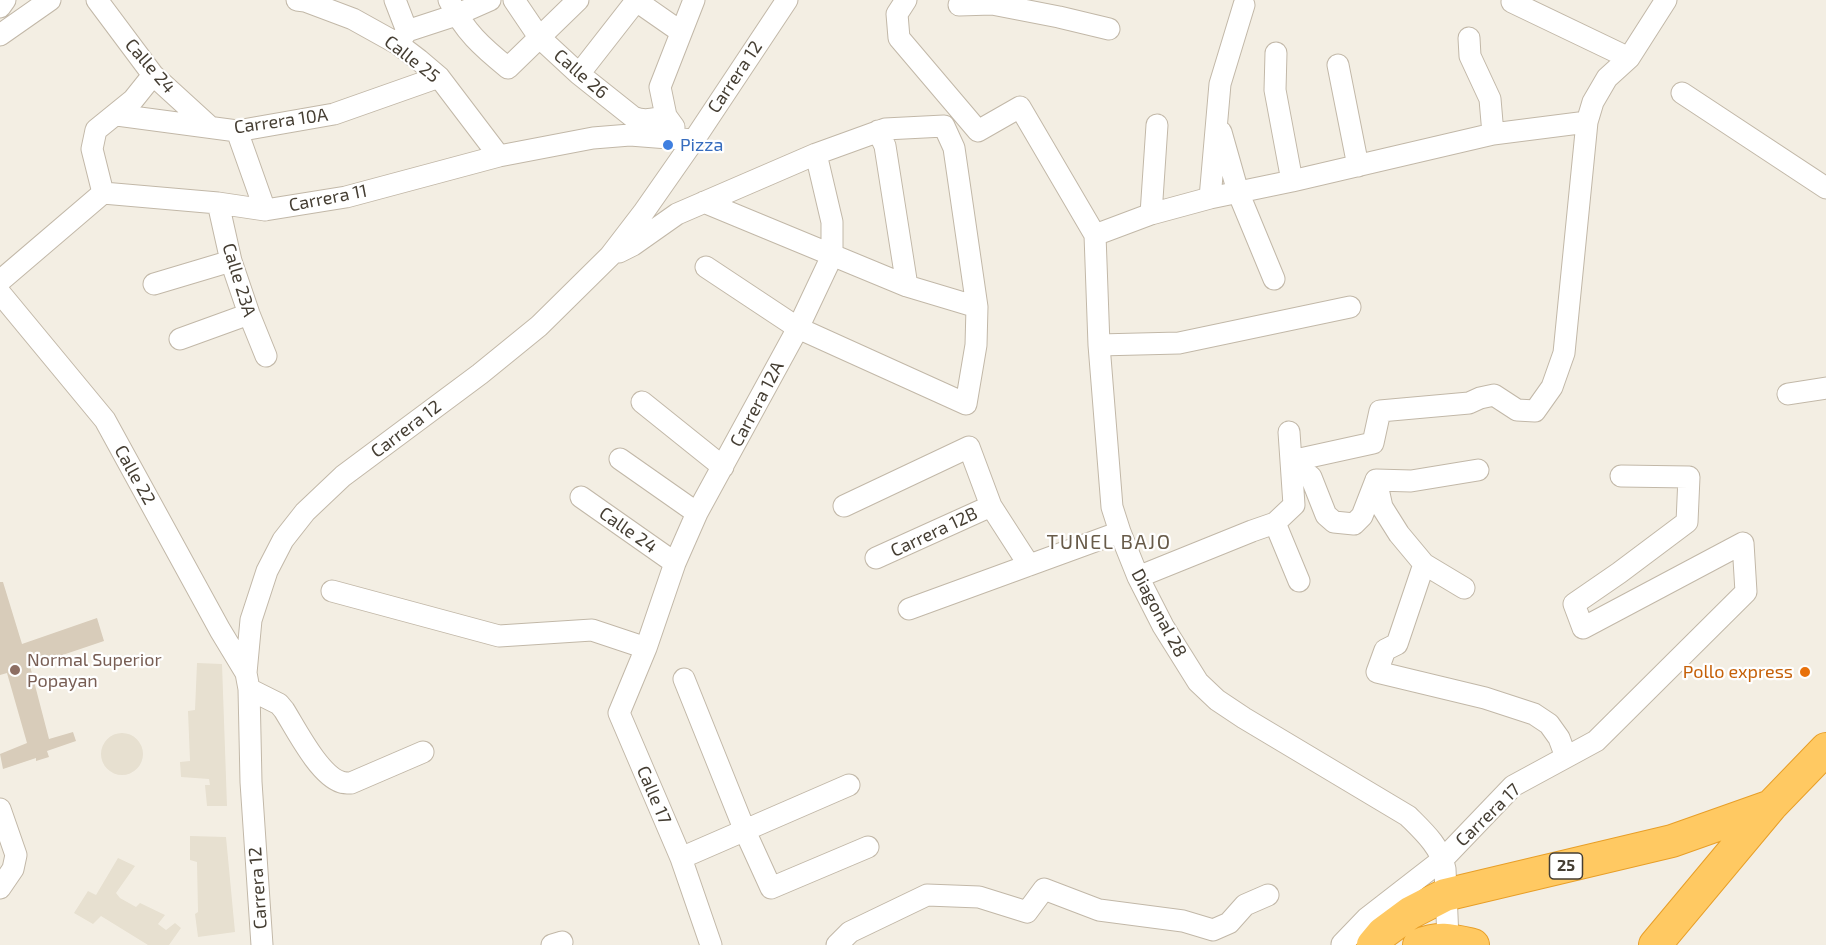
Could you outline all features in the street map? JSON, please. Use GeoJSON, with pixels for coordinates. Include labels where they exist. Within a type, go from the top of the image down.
{"type":"FeatureCollection","features":[{"type":"Feature","properties":{"kind":"highway","name":"25"},"geometry":{"type":"LineString","coordinates":[[1655,945],[1771,806],[1826,749]]}},
{"type":"Feature","properties":{"kind":"highway","name":"25"},"geometry":{"type":"LineString","coordinates":[[1373,945],[1383,933],[1410,913],[1445,895],[1672,841],[1771,806]]}},
{"type":"Feature","properties":{"kind":"street"},"geometry":{"type":"LineString","coordinates":[[0,8],[5,0]]}},
{"type":"Feature","properties":{"kind":"street"},"geometry":{"type":"LineString","coordinates":[[0,35],[50,0]]}},
{"type":"Feature","properties":{"kind":"street","name":"Calle 24"},"geometry":{"type":"LineString","coordinates":[[97,0],[153,75],[210,128]]}},
{"type":"Feature","properties":{"kind":"street","name":"Calle 25"},"geometry":{"type":"LineString","coordinates":[[297,0],[304,0],[403,38],[439,77],[499,156]]}},
{"type":"Feature","properties":{"kind":"street"},"geometry":{"type":"LineString","coordinates":[[395,0],[403,38],[453,8],[490,0]]}},
{"type":"Feature","properties":{"kind":"street","name":"Calle 26"},"geometry":{"type":"LineString","coordinates":[[514,0],[539,36],[579,74],[633,117],[648,120],[666,116]]}},
{"type":"Feature","properties":{"kind":"street"},"geometry":{"type":"LineString","coordinates":[[453,8],[481,47],[508,68],[578,0]]}},
{"type":"Feature","properties":{"kind":"street"},"geometry":{"type":"LineString","coordinates":[[688,139],[666,116],[660,87],[694,0]]}},
{"type":"Feature","properties":{"kind":"street","name":"Carrera 12"},"geometry":{"type":"LineString","coordinates":[[262,945],[247,681],[251,620],[267,571],[284,540],[305,512],[343,476],[480,374],[539,326],[610,256],[643,213],[688,139],[787,0]]}},
{"type":"Feature","properties":{"kind":"street","name":"Diagonal 28"},"geometry":{"type":"LineString","coordinates":[[906,0],[897,14],[899,38],[978,131],[1020,107],[1095,234],[1099,345],[1112,507],[1138,577],[1163,626],[1198,682],[1217,700],[1408,816],[1426,833],[1443,859],[1445,869],[1447,943]]}},
{"type":"Feature","properties":{"kind":"street"},"geometry":{"type":"LineString","coordinates":[[1291,461],[1373,443],[1380,411],[1469,403],[1494,395],[1517,410],[1535,411],[1552,387],[1564,353],[1587,122],[1593,102],[1607,78],[1629,58],[1666,0]]}},
{"type":"Feature","properties":{"kind":"street"},"geometry":{"type":"LineString","coordinates":[[579,74],[635,1],[681,32]]}},
{"type":"Feature","properties":{"kind":"street"},"geometry":{"type":"LineString","coordinates":[[958,5],[992,2],[1109,29]]}},
{"type":"Feature","properties":{"kind":"street"},"geometry":{"type":"LineString","coordinates":[[1512,2],[1629,58]]}},
{"type":"Feature","properties":{"kind":"street"},"geometry":{"type":"LineString","coordinates":[[1210,198],[1220,84],[1244,5]]}},
{"type":"Feature","properties":{"kind":"street"},"geometry":{"type":"LineString","coordinates":[[1469,38],[1470,56],[1490,99],[1493,134]]}},
{"type":"Feature","properties":{"kind":"street"},"geometry":{"type":"LineString","coordinates":[[1276,53],[1275,90],[1292,181]]}},
{"type":"Feature","properties":{"kind":"street"},"geometry":{"type":"LineString","coordinates":[[1338,65],[1358,166]]}},
{"type":"Feature","properties":{"kind":"street"},"geometry":{"type":"LineString","coordinates":[[0,281],[104,194],[92,149],[96,130],[134,100],[153,75]]}},
{"type":"Feature","properties":{"kind":"street","name":"Carrera 10A"},"geometry":{"type":"LineString","coordinates":[[117,115],[237,131],[334,114],[439,77]]}},
{"type":"Feature","properties":{"kind":"street"},"geometry":{"type":"LineString","coordinates":[[1682,93],[1826,188]]}},
{"type":"Feature","properties":{"kind":"street"},"geometry":{"type":"LineString","coordinates":[[1217,117],[1238,192],[1274,279]]}},
{"type":"Feature","properties":{"kind":"street"},"geometry":{"type":"LineString","coordinates":[[1095,234],[1151,214],[1210,198],[1493,134],[1587,122]]}},
{"type":"Feature","properties":{"kind":"street"},"geometry":{"type":"LineString","coordinates":[[1151,214],[1157,125]]}},
{"type":"Feature","properties":{"kind":"street"},"geometry":{"type":"LineString","coordinates":[[610,256],[633,245],[677,214],[816,154],[885,129],[944,126],[954,148],[977,307],[976,345],[966,404],[798,328],[706,267]]}},
{"type":"Feature","properties":{"kind":"street"},"geometry":{"type":"LineString","coordinates":[[237,131],[265,210]]}},
{"type":"Feature","properties":{"kind":"street"},"geometry":{"type":"LineString","coordinates":[[878,131],[885,147],[907,286]]}},
{"type":"Feature","properties":{"kind":"street","name":"Carrera 11"},"geometry":{"type":"LineString","coordinates":[[104,194],[218,203],[265,210],[346,197],[499,156],[594,138],[630,135],[688,139]]}},
{"type":"Feature","properties":{"kind":"street","name":"Carrera 12A"},"geometry":{"type":"LineString","coordinates":[[646,648],[675,563],[697,513],[798,328],[832,256],[832,222],[816,154]]}},
{"type":"Feature","properties":{"kind":"street"},"geometry":{"type":"LineString","coordinates":[[704,202],[907,286],[977,307]]}},
{"type":"Feature","properties":{"kind":"street","name":"Calle 23A"},"geometry":{"type":"LineString","coordinates":[[218,203],[231,261],[266,356]]}},
{"type":"Feature","properties":{"kind":"street"},"geometry":{"type":"LineString","coordinates":[[154,284],[231,261]]}},
{"type":"Feature","properties":{"kind":"street","name":"Calle 22"},"geometry":{"type":"LineString","coordinates":[[0,293],[105,420],[247,681]]}},
{"type":"Feature","properties":{"kind":"street"},"geometry":{"type":"LineString","coordinates":[[1099,345],[1179,343],[1350,307]]}},
{"type":"Feature","properties":{"kind":"street"},"geometry":{"type":"LineString","coordinates":[[180,339],[249,314]]}},
{"type":"Feature","properties":{"kind":"street"},"geometry":{"type":"LineString","coordinates":[[1788,394],[1826,388]]}},
{"type":"Feature","properties":{"kind":"street"},"geometry":{"type":"LineString","coordinates":[[642,402],[723,467]]}},
{"type":"Feature","properties":{"kind":"street"},"geometry":{"type":"LineString","coordinates":[[1138,577],[1275,523],[1294,505],[1289,432]]}},
{"type":"Feature","properties":{"kind":"street"},"geometry":{"type":"LineString","coordinates":[[844,506],[969,447],[992,506],[1029,565]]}},
{"type":"Feature","properties":{"kind":"street"},"geometry":{"type":"LineString","coordinates":[[620,459],[697,513]]}},
{"type":"Feature","properties":{"kind":"street"},"geometry":{"type":"LineString","coordinates":[[1291,461],[1311,477],[1326,515],[1334,522],[1354,524],[1362,516],[1376,480]]}},
{"type":"Feature","properties":{"kind":"street"},"geometry":{"type":"LineString","coordinates":[[1376,480],[1411,481],[1478,470]]}},
{"type":"Feature","properties":{"kind":"street","name":"Carrera 17"},"geometry":{"type":"LineString","coordinates":[[1342,944],[1367,918],[1443,859],[1513,786],[1596,741],[1746,592],[1743,543],[1583,628],[1574,604],[1687,522],[1689,477],[1621,476]]}},
{"type":"Feature","properties":{"kind":"street"},"geometry":{"type":"LineString","coordinates":[[1376,480],[1382,507],[1399,534],[1424,564],[1464,588]]}},
{"type":"Feature","properties":{"kind":"street","name":"Calle 24"},"geometry":{"type":"LineString","coordinates":[[581,497],[675,563]]}},
{"type":"Feature","properties":{"kind":"street","name":"Carrera 12B"},"geometry":{"type":"LineString","coordinates":[[876,558],[992,506]]}},
{"type":"Feature","properties":{"kind":"street"},"geometry":{"type":"LineString","coordinates":[[1275,523],[1299,581]]}},
{"type":"Feature","properties":{"kind":"street"},"geometry":{"type":"LineString","coordinates":[[909,609],[1120,532]]}},
{"type":"Feature","properties":{"kind":"street"},"geometry":{"type":"LineString","coordinates":[[1424,564],[1397,644],[1384,650],[1377,672],[1485,698],[1534,714],[1549,724],[1560,738],[1566,758]]}},
{"type":"Feature","properties":{"kind":"street"},"geometry":{"type":"LineString","coordinates":[[332,591],[499,636],[592,630],[646,648]]}},
{"type":"Feature","properties":{"kind":"street","name":"Calle 17"},"geometry":{"type":"LineString","coordinates":[[646,648],[619,713],[681,858],[711,945]]}},
{"type":"Feature","properties":{"kind":"street"},"geometry":{"type":"LineString","coordinates":[[684,679],[745,831],[771,888],[868,847]]}},
{"type":"Feature","properties":{"kind":"street"},"geometry":{"type":"LineString","coordinates":[[247,681],[279,704],[310,754],[340,782],[351,783],[423,752]]}},
{"type":"Feature","properties":{"kind":"street"},"geometry":{"type":"LineString","coordinates":[[681,858],[849,785]]}},
{"type":"Feature","properties":{"kind":"street"},"geometry":{"type":"LineString","coordinates":[[0,809],[16,855],[13,869],[0,888]]}},
{"type":"Feature","properties":{"kind":"street"},"geometry":{"type":"LineString","coordinates":[[837,945],[850,932],[927,895],[979,897],[1027,912],[1044,889],[1099,910],[1183,921],[1213,930],[1229,923],[1245,905],[1268,895]]}},
{"type":"Feature","properties":{"kind":"shaded area"},"geometry":{"type":"Polygon","coordinates":[[[197,663],[222,664],[227,806],[207,806],[205,785],[210,785],[209,779],[181,777],[180,762],[190,761],[188,711],[195,710],[197,663]]]}},
{"type":"Feature","properties":{"kind":"shaded area"},"geometry":{"type":"Polygon","coordinates":[[[122,733],[137,739],[143,754],[137,769],[122,775],[107,769],[101,754],[107,739],[122,733]]]}},
{"type":"Feature","properties":{"kind":"shaded area"},"geometry":{"type":"Polygon","coordinates":[[[190,836],[226,837],[235,932],[198,937],[195,914],[198,912],[197,862],[190,860],[190,836]]]}},
{"type":"Feature","properties":{"kind":"shaded area"},"geometry":{"type":"Polygon","coordinates":[[[118,858],[135,866],[116,893],[120,898],[136,907],[140,903],[165,915],[158,924],[166,930],[175,923],[181,928],[169,945],[148,945],[101,916],[93,924],[74,913],[88,891],[96,895],[118,858]]]}},
{"type":"Feature","properties":{"kind":"building","name":"Normal Superior Popayan"},"geometry":{"type":"Polygon","coordinates":[[[0,582],[3,582],[22,644],[97,618],[104,641],[30,666],[49,739],[73,732],[76,741],[47,751],[49,757],[36,761],[36,758],[3,769],[0,754],[27,743],[7,673],[0,675],[0,582]]]}},
{"type":"Feature","properties":{"kind":"place","name":"Pizza"},"geometry":{"type":"Point","coordinates":[668,145]}},
{"type":"Feature","properties":{"kind":"place","name":"Normal Superior Popayan"},"geometry":{"type":"Point","coordinates":[15,670]}},
{"type":"Feature","properties":{"kind":"place","name":"Pollo express"},"geometry":{"type":"Point","coordinates":[1805,672]}},
{"type":"Feature","properties":{"kind":"district","name":"TUNEL BAJO"},"geometry":{"type":"Point","coordinates":[1109,542]}}]}
